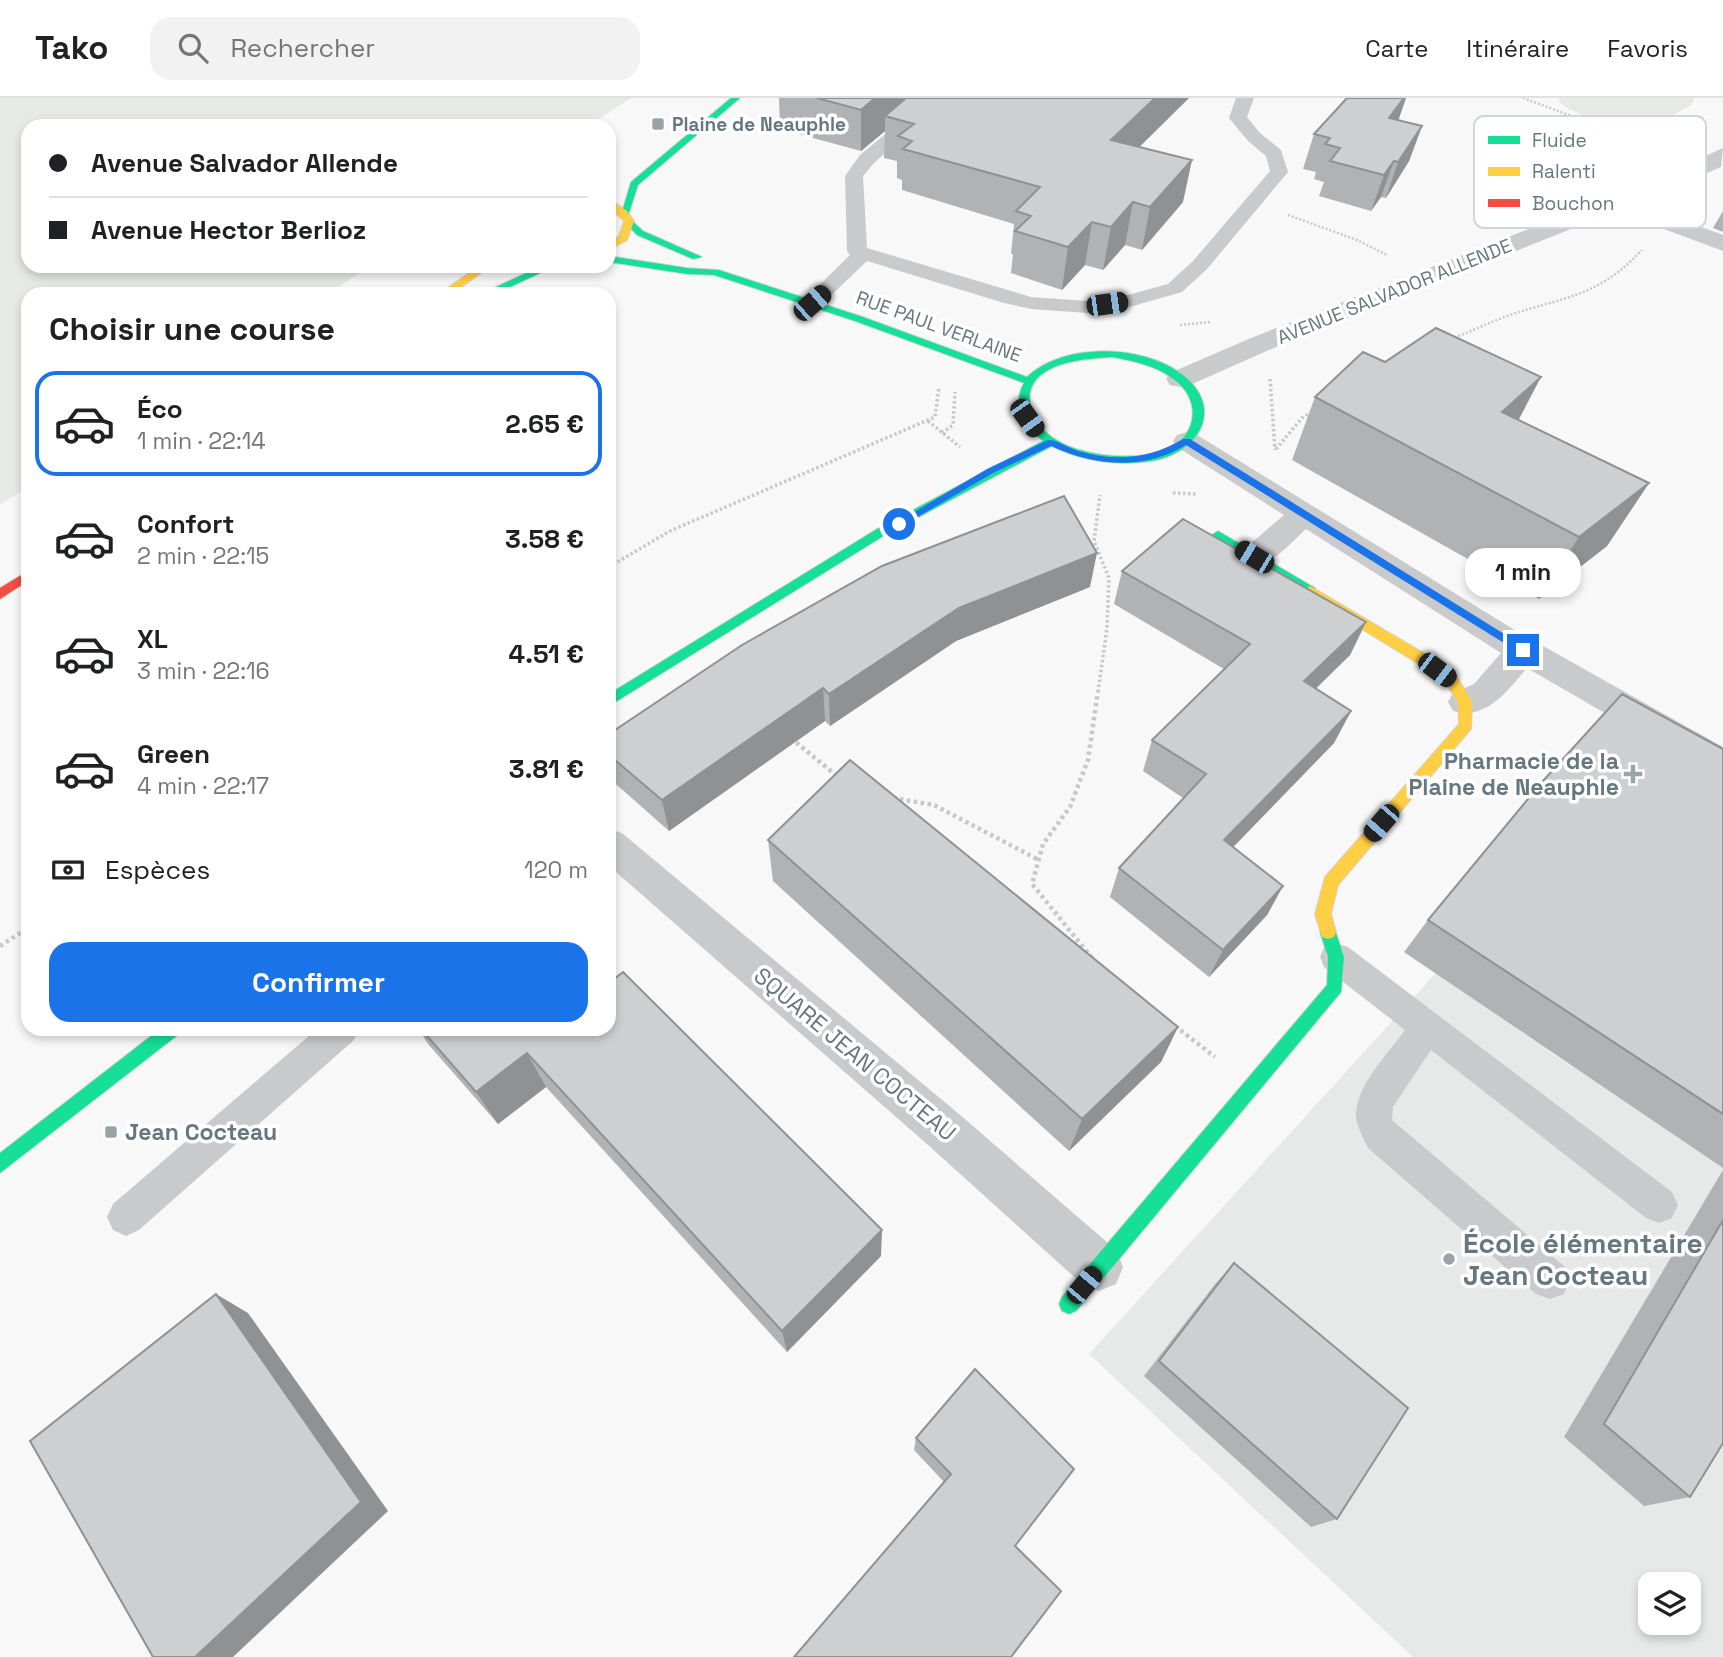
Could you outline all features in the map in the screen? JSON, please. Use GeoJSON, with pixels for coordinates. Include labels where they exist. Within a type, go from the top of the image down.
{"type":"FeatureCollection","features":[{"type":"Feature","properties":{"kind":"street"},"geometry":{"type":"LineString","coordinates":[[691,114],[713,98]]}},
{"type":"Feature","properties":{"kind":"street"},"geometry":{"type":"LineString","coordinates":[[616,242],[623,238],[634,184],[736,98]]}},
{"type":"Feature","properties":{"kind":"street","name":"AVENUE SALVADOR ALLENDE"},"geometry":{"type":"LineString","coordinates":[[1706,165],[1723,155]]}},
{"type":"Feature","properties":{"kind":"street","name":"RUE PAUL VERLAINE"},"geometry":{"type":"LineString","coordinates":[[616,208],[640,233],[698,258],[715,272]]}},
{"type":"Feature","properties":{"kind":"street","name":"AVENUE SALVADOR ALLENDE"},"geometry":{"type":"LineString","coordinates":[[1180,379],[1260,344],[1552,228]]}},
{"type":"Feature","properties":{"kind":"street"},"geometry":{"type":"LineString","coordinates":[[1682,228],[1723,244]]}},
{"type":"Feature","properties":{"kind":"street","name":"RUE PAUL VERLAINE"},"geometry":{"type":"LineString","coordinates":[[616,260],[687,271],[715,272],[812,303],[1029,380]]}},
{"type":"Feature","properties":{"kind":"street"},"geometry":{"type":"LineString","coordinates":[[454,287],[475,273]]}},
{"type":"Feature","properties":{"kind":"street"},"geometry":{"type":"LineString","coordinates":[[502,287],[534,273]]}},
{"type":"Feature","properties":{"kind":"street"},"geometry":{"type":"LineString","coordinates":[[1112,354],[1161,367],[1180,379],[1194,394],[1200,410],[1197,426],[1186,441],[1169,452],[1147,458],[1123,461],[1097,459],[1072,452],[1036,431],[1022,405],[1023,392],[1029,380],[1044,368],[1063,359],[1086,355],[1112,354]]}},
{"type":"Feature","properties":{"kind":"street"},"geometry":{"type":"LineString","coordinates":[[1186,441],[1523,650],[1723,764]]}},
{"type":"Feature","properties":{"kind":"street"},"geometry":{"type":"LineString","coordinates":[[616,697],[785,590],[990,471],[1051,442]]}},
{"type":"Feature","properties":{"kind":"street"},"geometry":{"type":"LineString","coordinates":[[1254,557],[1304,515]]}},
{"type":"Feature","properties":{"kind":"street"},"geometry":{"type":"LineString","coordinates":[[1069,1304],[1335,987],[1336,957],[1323,914],[1331,882],[1466,725],[1465,702],[1452,681],[1422,659],[1218,535]]}},
{"type":"Feature","properties":{"kind":"street"},"geometry":{"type":"LineString","coordinates":[[0,578],[21,564]]}},
{"type":"Feature","properties":{"kind":"street"},"geometry":{"type":"LineString","coordinates":[[0,594],[21,580]]}},
{"type":"Feature","properties":{"kind":"street"},"geometry":{"type":"LineString","coordinates":[[1465,702],[1486,693],[1523,650]]}},
{"type":"Feature","properties":{"kind":"street","name":"SQUARE JEAN COCTEAU"},"geometry":{"type":"LineString","coordinates":[[616,850],[943,1129],[1099,1267]]}},
{"type":"Feature","properties":{"kind":"street"},"geometry":{"type":"LineString","coordinates":[[0,1164],[164,1036]]}},
{"type":"Feature","properties":{"kind":"lane"},"geometry":{"type":"LineString","coordinates":[[939,98],[867,159],[854,176],[857,251],[1021,301],[1087,307],[1126,302],[1175,288],[1200,265],[1279,172],[1275,154],[1254,137],[1238,118],[1245,98]]}},
{"type":"Feature","properties":{"kind":"lane"},"geometry":{"type":"LineString","coordinates":[[812,303],[863,253]]}},
{"type":"Feature","properties":{"kind":"lane"},"geometry":{"type":"LineString","coordinates":[[1336,957],[1659,1205]]}},
{"type":"Feature","properties":{"kind":"lane"},"geometry":{"type":"LineString","coordinates":[[1427,1028],[1375,1102],[1374,1120],[1381,1136],[1550,1280]]}},
{"type":"Feature","properties":{"kind":"lane"},"geometry":{"type":"LineString","coordinates":[[126,1217],[334,1036]]}},
{"type":"Feature","properties":{"kind":"path"},"geometry":{"type":"LineString","coordinates":[[1523,98],[1569,116]]}},
{"type":"Feature","properties":{"kind":"path"},"geometry":{"type":"LineString","coordinates":[[1565,115],[1571,110]]}},
{"type":"Feature","properties":{"kind":"path"},"geometry":{"type":"LineString","coordinates":[[1252,202],[1357,240],[1397,260]]}},
{"type":"Feature","properties":{"kind":"path"},"geometry":{"type":"LineString","coordinates":[[1449,340],[1508,316],[1583,296],[1624,272],[1659,228]]}},
{"type":"Feature","properties":{"kind":"path"},"geometry":{"type":"LineString","coordinates":[[616,562],[670,531],[928,421],[935,417],[939,385]]}},
{"type":"Feature","properties":{"kind":"path"},"geometry":{"type":"LineString","coordinates":[[943,433],[953,425],[957,385]]}},
{"type":"Feature","properties":{"kind":"path"},"geometry":{"type":"LineString","coordinates":[[1275,450],[1302,418],[1313,411]]}},
{"type":"Feature","properties":{"kind":"path"},"geometry":{"type":"LineString","coordinates":[[1097,963],[1032,884],[1043,844],[1070,807],[1088,760],[1107,628],[1109,578],[1094,541],[1100,489]]}},
{"type":"Feature","properties":{"kind":"path"},"geometry":{"type":"LineString","coordinates":[[785,733],[845,783]]}},
{"type":"Feature","properties":{"kind":"path"},"geometry":{"type":"LineString","coordinates":[[882,796],[934,805],[1039,860]]}},
{"type":"Feature","properties":{"kind":"path"},"geometry":{"type":"LineString","coordinates":[[0,946],[21,932]]}},
{"type":"Feature","properties":{"kind":"path"},"geometry":{"type":"LineString","coordinates":[[1169,1021],[1251,1086]]}},
{"type":"Feature","properties":{"kind":"shaded area"},"geometry":{"type":"Polygon","coordinates":[[[0,98],[631,98],[599,119],[21,119],[21,273],[360,273],[338,287],[21,287],[21,492],[0,505],[0,98]]]}},
{"type":"Feature","properties":{"kind":"shaded area"},"geometry":{"type":"Polygon","coordinates":[[[1559,98],[1693,98],[1694,101],[1690,106],[1669,116],[1585,116],[1559,102],[1559,98]]]}},
{"type":"Feature","properties":{"kind":"shaded area","name":"École élémentaire Jean Cocteau"},"geometry":{"type":"Polygon","coordinates":[[[1436,973],[1556,1056],[1723,1165],[1723,1657],[1413,1657],[1089,1354],[1436,973]]]}},
{"type":"Feature","properties":{"kind":"building"},"geometry":{"type":"Polygon","coordinates":[[[817,98],[875,98],[861,110],[817,98]]]}},
{"type":"Feature","properties":{"kind":"building"},"geometry":{"type":"Polygon","coordinates":[[[906,98],[1155,98],[1111,140],[1192,160],[1150,207],[1133,202],[1111,227],[1092,222],[1068,247],[1015,231],[1031,216],[1016,211],[1040,187],[903,149],[912,141],[898,136],[914,124],[885,116],[906,98]]]}},
{"type":"Feature","properties":{"kind":"building"},"geometry":{"type":"Polygon","coordinates":[[[1347,98],[1404,98],[1389,118],[1422,126],[1398,162],[1394,161],[1384,175],[1330,161],[1340,148],[1325,144],[1330,138],[1314,134],[1347,98]]]}},
{"type":"Feature","properties":{"kind":"building"},"geometry":{"type":"Polygon","coordinates":[[[1436,328],[1541,377],[1502,412],[1649,483],[1579,537],[1315,397],[1363,352],[1385,362],[1436,328]]]}},
{"type":"Feature","properties":{"kind":"building"},"geometry":{"type":"Polygon","coordinates":[[[1064,496],[1097,553],[959,608],[829,694],[823,688],[662,800],[616,761],[616,729],[742,645],[882,566],[1064,496]]]}},
{"type":"Feature","properties":{"kind":"building"},"geometry":{"type":"Polygon","coordinates":[[[1183,519],[1366,622],[1304,681],[1351,711],[1224,840],[1283,886],[1223,950],[1119,868],[1206,774],[1152,740],[1250,644],[1122,571],[1183,519]]]}},
{"type":"Feature","properties":{"kind":"building"},"geometry":{"type":"Polygon","coordinates":[[[1622,694],[1723,749],[1723,1114],[1428,920],[1542,782],[1622,694]]]}},
{"type":"Feature","properties":{"kind":"building"},"geometry":{"type":"Polygon","coordinates":[[[850,760],[1178,1027],[1082,1119],[768,840],[850,760]]]}},
{"type":"Feature","properties":{"kind":"building"},"geometry":{"type":"Polygon","coordinates":[[[623,972],[882,1230],[782,1331],[527,1053],[476,1092],[427,1036],[616,1036],[616,978],[623,972]]]}},
{"type":"Feature","properties":{"kind":"building"},"geometry":{"type":"Polygon","coordinates":[[[1723,1220],[1723,1443],[1690,1497],[1604,1424],[1723,1220]]]}},
{"type":"Feature","properties":{"kind":"building"},"geometry":{"type":"Polygon","coordinates":[[[1234,1263],[1408,1408],[1337,1519],[1159,1361],[1234,1263]]]}},
{"type":"Feature","properties":{"kind":"building"},"geometry":{"type":"Polygon","coordinates":[[[216,1294],[361,1502],[195,1657],[153,1657],[30,1441],[216,1294]]]}},
{"type":"Feature","properties":{"kind":"building"},"geometry":{"type":"Polygon","coordinates":[[[975,1369],[1074,1469],[1015,1546],[1061,1591],[1011,1657],[794,1657],[951,1474],[916,1438],[975,1369]]]}},
{"type":"Feature","properties":{"kind":"traffic: fast"},"geometry":{"type":"LineString","coordinates":[[624,213],[634,184],[736,98]]}},
{"type":"Feature","properties":{"kind":"traffic: fast"},"geometry":{"type":"LineString","coordinates":[[629,221],[640,233],[697,257]]}},
{"type":"Feature","properties":{"kind":"traffic: fast"},"geometry":{"type":"LineString","coordinates":[[616,260],[687,271],[715,272],[859,319],[1029,381]]}},
{"type":"Feature","properties":{"kind":"traffic: fast"},"geometry":{"type":"LineString","coordinates":[[502,287],[534,273]]}},
{"type":"Feature","properties":{"kind":"traffic: fast"},"geometry":{"type":"LineString","coordinates":[[1112,354],[1153,364],[1167,370],[1188,386],[1195,398],[1198,412],[1196,428],[1188,441],[1176,450],[1159,456],[1120,459],[1063,448],[1039,432],[1026,411],[1024,400],[1031,379],[1041,370],[1061,360],[1112,354]]}},
{"type":"Feature","properties":{"kind":"traffic: fast"},"geometry":{"type":"LineString","coordinates":[[616,697],[881,532],[1051,442]]}},
{"type":"Feature","properties":{"kind":"traffic: fast"},"geometry":{"type":"LineString","coordinates":[[1218,535],[1310,591]]}},
{"type":"Feature","properties":{"kind":"traffic: fast"},"geometry":{"type":"LineString","coordinates":[[1069,1304],[1335,987],[1336,957],[1328,932]]}},
{"type":"Feature","properties":{"kind":"traffic: fast"},"geometry":{"type":"LineString","coordinates":[[0,1164],[164,1036]]}},
{"type":"Feature","properties":{"kind":"traffic: slow"},"geometry":{"type":"LineString","coordinates":[[616,207],[629,221],[623,238],[616,242]]}},
{"type":"Feature","properties":{"kind":"traffic: slow"},"geometry":{"type":"LineString","coordinates":[[454,287],[476,273]]}},
{"type":"Feature","properties":{"kind":"traffic: slow"},"geometry":{"type":"LineString","coordinates":[[1310,591],[1422,659],[1452,681],[1465,702],[1466,725],[1331,882],[1323,914],[1328,932]]}},
{"type":"Feature","properties":{"kind":"traffic: jam"},"geometry":{"type":"LineString","coordinates":[[0,594],[21,580]]}},
{"type":"Feature","properties":{"kind":"place","name":"Plaine de Neauphle"},"geometry":{"type":"Point","coordinates":[658,124]}},
{"type":"Feature","properties":{"kind":"place","name":"Pharmacie de la Plaine de Neauphle"},"geometry":{"type":"Point","coordinates":[1633,774]}},
{"type":"Feature","properties":{"kind":"place","name":"Jean Cocteau"},"geometry":{"type":"Point","coordinates":[111,1132]}},
{"type":"Feature","properties":{"kind":"place","name":"École élémentaire Jean Cocteau"},"geometry":{"type":"Point","coordinates":[1449,1259]}},
{"type":"Feature","properties":{"kind":"route"},"geometry":{"type":"LineString","coordinates":[[899,524],[990,471],[1051,442],[1072,452],[1097,459],[1123,461],[1169,452],[1186,441],[1523,650]]}}]}
